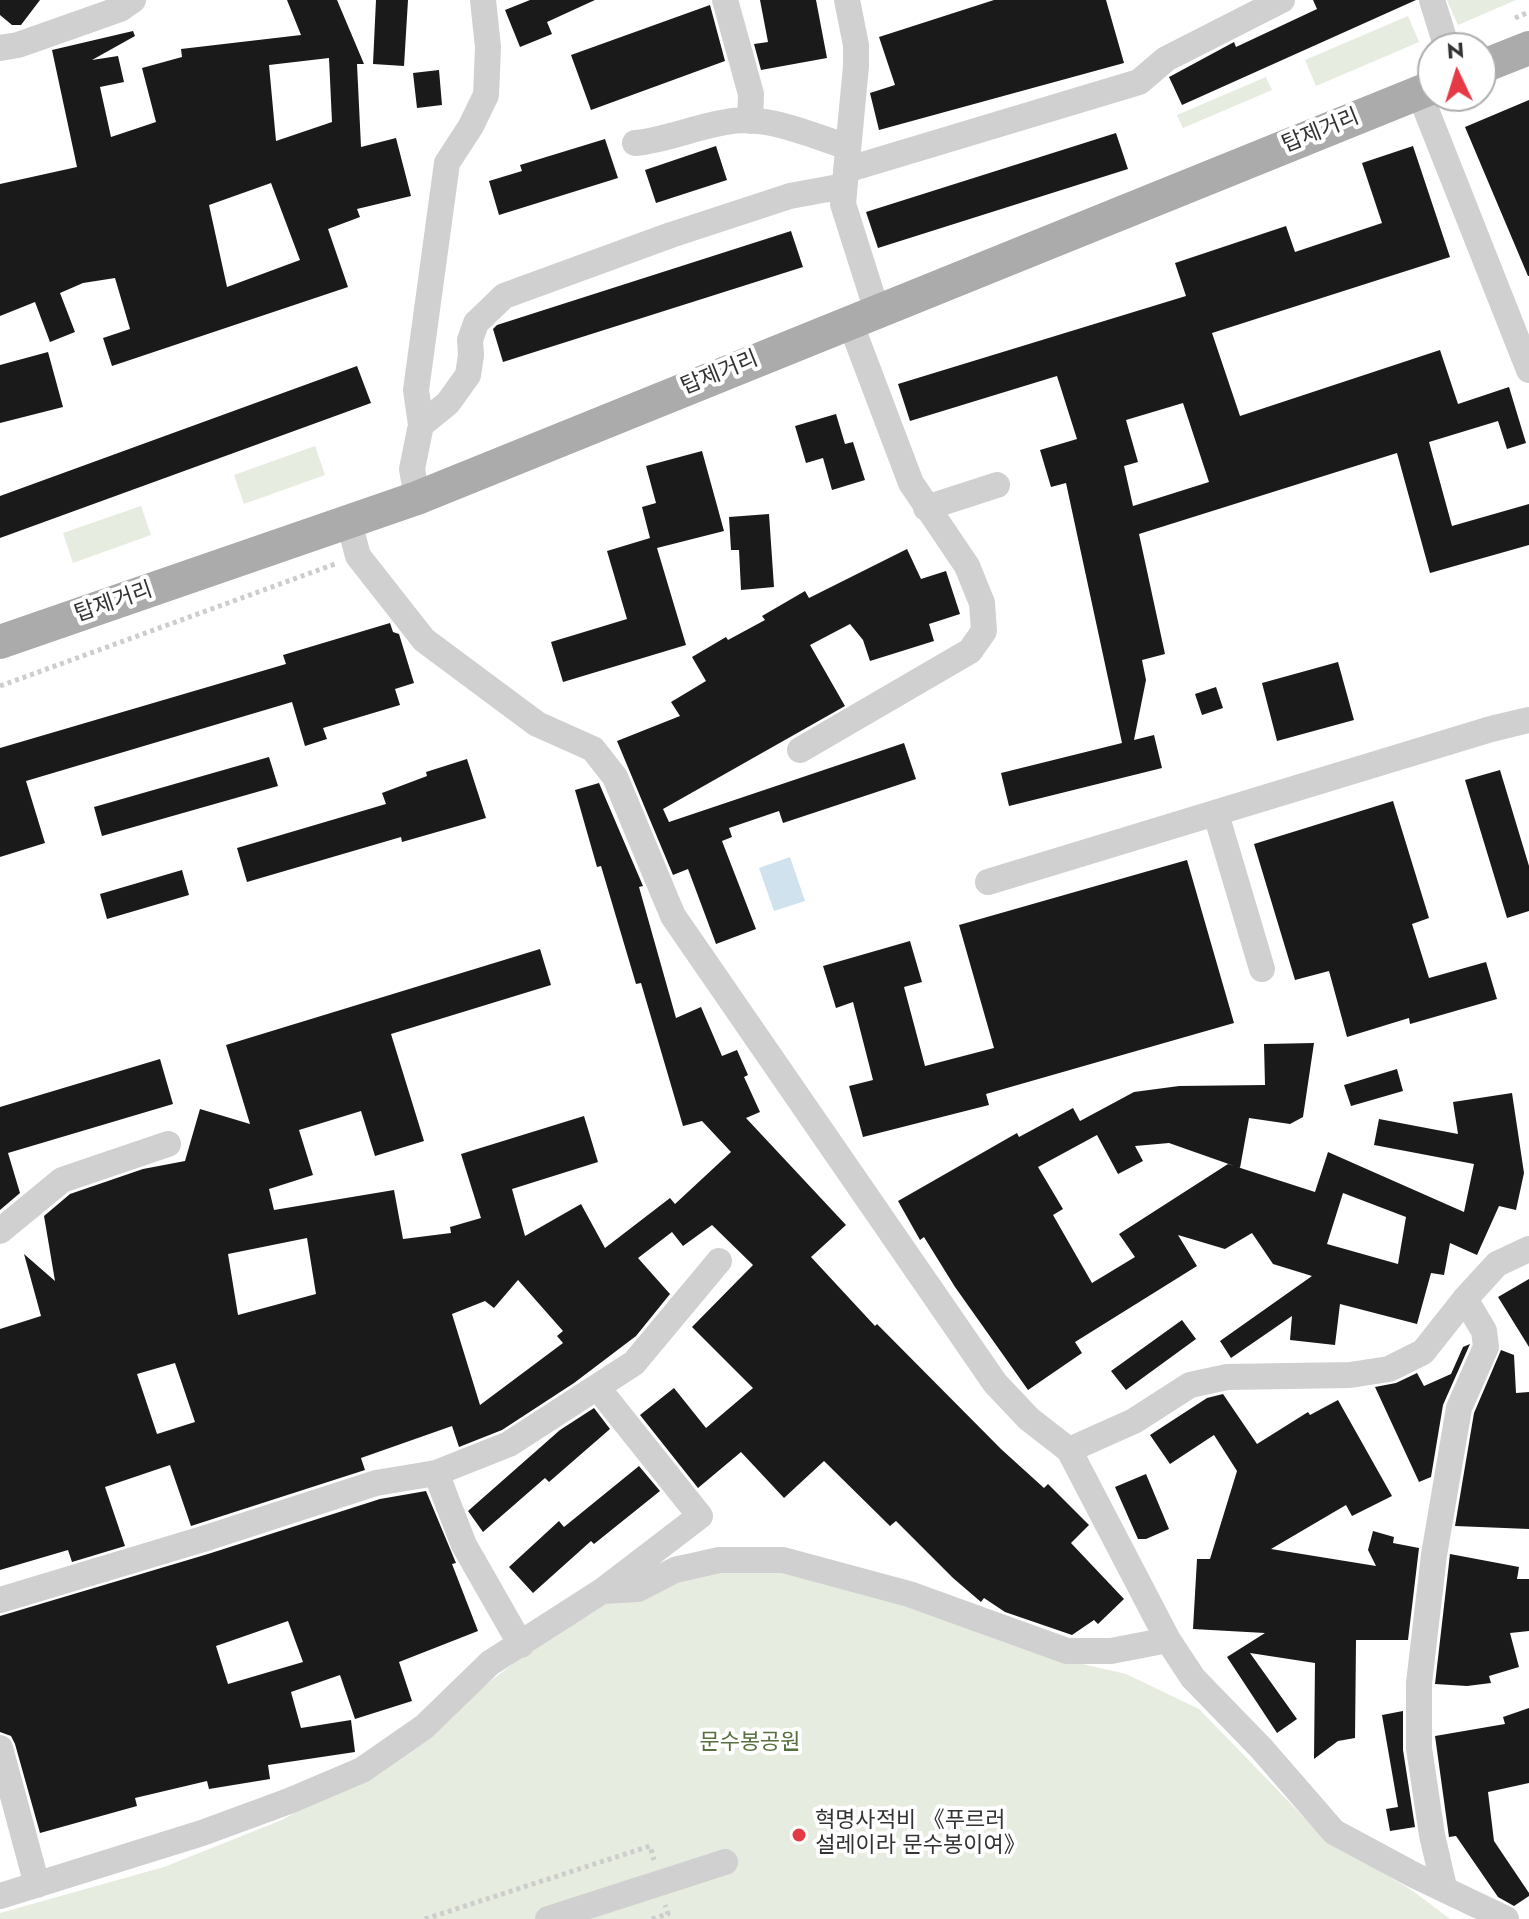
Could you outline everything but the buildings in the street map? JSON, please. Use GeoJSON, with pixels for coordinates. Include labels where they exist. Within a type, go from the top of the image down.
{"type":"FeatureCollection","features":[{"type":"Feature","properties":{"kind":"main road"},"geometry":{"type":"LineString","coordinates":[[1497,61],[1529,48]]}},
{"type":"Feature","properties":{"kind":"main road","name":"탑제거리"},"geometry":{"type":"LineString","coordinates":[[0,642],[417,498],[1417,94]]}},
{"type":"Feature","properties":{"kind":"street"},"geometry":{"type":"LineString","coordinates":[[0,48],[18,45],[120,9],[133,0]]}},
{"type":"Feature","properties":{"kind":"street"},"geometry":{"type":"LineString","coordinates":[[417,498],[412,469],[421,425],[416,390],[447,163],[471,126],[486,95],[488,47],[483,0]]}},
{"type":"Feature","properties":{"kind":"street"},"geometry":{"type":"LineString","coordinates":[[725,0],[751,94],[750,121]]}},
{"type":"Feature","properties":{"kind":"street"},"geometry":{"type":"LineString","coordinates":[[800,750],[970,651],[984,631],[982,603],[967,566],[911,483],[864,316],[843,204],[856,45],[847,0]]}},
{"type":"Feature","properties":{"kind":"street"},"geometry":{"type":"LineString","coordinates":[[421,425],[448,403],[468,375],[470,340],[476,323],[504,296],[790,196],[846,168],[1139,82],[1166,59],[1282,0]]}},
{"type":"Feature","properties":{"kind":"street"},"geometry":{"type":"LineString","coordinates":[[1432,0],[1442,32]]}},
{"type":"Feature","properties":{"kind":"street"},"geometry":{"type":"LineString","coordinates":[[1434,112],[1529,370]]}},
{"type":"Feature","properties":{"kind":"street"},"geometry":{"type":"LineString","coordinates":[[635,143],[660,141],[728,121],[750,121],[791,129],[846,168]]}},
{"type":"Feature","properties":{"kind":"street"},"geometry":{"type":"LineString","coordinates":[[926,508],[997,485]]}},
{"type":"Feature","properties":{"kind":"street"},"geometry":{"type":"LineString","coordinates":[[349,522],[358,556],[424,640],[537,724],[593,749],[615,777],[673,916],[995,1383],[1029,1419],[1069,1450],[1168,1640],[1193,1678],[1261,1748],[1334,1832],[1506,1919]]}},
{"type":"Feature","properties":{"kind":"street"},"geometry":{"type":"LineString","coordinates":[[988,882],[1529,720]]}},
{"type":"Feature","properties":{"kind":"street"},"geometry":{"type":"LineString","coordinates":[[1216,814],[1262,969]]}},
{"type":"Feature","properties":{"kind":"street"},"geometry":{"type":"LineString","coordinates":[[0,1231],[62,1180],[168,1144]]}},
{"type":"Feature","properties":{"kind":"street"},"geometry":{"type":"LineString","coordinates":[[1069,1450],[1134,1421],[1190,1385],[1227,1377],[1350,1375],[1389,1369],[1423,1352],[1497,1264],[1529,1249]]}},
{"type":"Feature","properties":{"kind":"street"},"geometry":{"type":"LineString","coordinates":[[0,1600],[376,1483],[436,1473],[509,1444],[634,1363],[719,1261]]}},
{"type":"Feature","properties":{"kind":"street"},"geometry":{"type":"LineString","coordinates":[[1444,1887],[1432,1835],[1419,1748],[1419,1683],[1434,1555],[1459,1408],[1486,1347],[1484,1331],[1465,1299]]}},
{"type":"Feature","properties":{"kind":"street"},"geometry":{"type":"LineString","coordinates":[[0,1896],[202,1833],[362,1770],[424,1727],[490,1663],[602,1591],[700,1516],[597,1387]]}},
{"type":"Feature","properties":{"kind":"street"},"geometry":{"type":"LineString","coordinates":[[436,1473],[464,1545],[521,1645]]}},
{"type":"Feature","properties":{"kind":"street"},"geometry":{"type":"LineString","coordinates":[[602,1591],[638,1589],[675,1570],[719,1560],[783,1560],[909,1594],[1067,1651],[1111,1651],[1168,1640]]}},
{"type":"Feature","properties":{"kind":"street"},"geometry":{"type":"LineString","coordinates":[[0,1748],[37,1885]]}},
{"type":"Feature","properties":{"kind":"street"},"geometry":{"type":"LineString","coordinates":[[548,1919],[725,1862]]}},
{"type":"Feature","properties":{"kind":"path"},"geometry":{"type":"LineString","coordinates":[[425,1919],[650,1846],[659,1883]]}},
{"type":"Feature","properties":{"kind":"green space"},"geometry":{"type":"Polygon","coordinates":[[[1447,0],[1516,0],[1458,25],[1447,0]]]}},
{"type":"Feature","properties":{"kind":"green space"},"geometry":{"type":"Polygon","coordinates":[[[1408,16],[1417,37],[1417,43],[1316,86],[1305,60],[1408,16]]]}},
{"type":"Feature","properties":{"kind":"green space"},"geometry":{"type":"Polygon","coordinates":[[[1266,77],[1272,90],[1183,128],[1177,115],[1266,77]]]}},
{"type":"Feature","properties":{"kind":"green space"},"geometry":{"type":"Polygon","coordinates":[[[315,446],[325,475],[244,504],[234,475],[315,446]]]}},
{"type":"Feature","properties":{"kind":"green space"},"geometry":{"type":"Polygon","coordinates":[[[141,506],[151,535],[73,563],[63,533],[141,506]]]}},
{"type":"Feature","properties":{"kind":"green space","name":"문수봉공원"},"geometry":{"type":"Polygon","coordinates":[[[718,1550],[897,1588],[1061,1659],[1126,1674],[1199,1709],[1321,1835],[1413,1891],[1450,1919],[0,1919],[0,1913],[164,1867],[282,1820],[423,1738],[552,1634],[593,1612],[675,1556],[718,1550]]]}},
{"type":"Feature","properties":{"kind":"water"},"geometry":{"type":"Polygon","coordinates":[[[790,857],[805,901],[774,911],[759,868],[790,857]]]}},
{"type":"Feature","properties":{"kind":"place","name":"혁명사적비 《푸르러 설레이라 문수봉이여》"},"geometry":{"type":"Point","coordinates":[799,1835]}}]}
